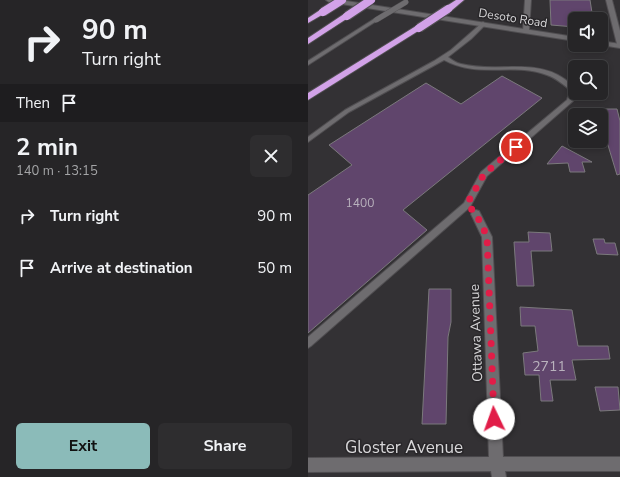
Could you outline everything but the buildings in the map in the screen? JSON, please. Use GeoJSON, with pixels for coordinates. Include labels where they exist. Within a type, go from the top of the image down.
{"type":"FeatureCollection","features":[{"type":"Feature","properties":{"kind":"highway"},"geometry":{"type":"LineString","coordinates":[[308,21],[342,0]]}},
{"type":"Feature","properties":{"kind":"highway"},"geometry":{"type":"LineString","coordinates":[[308,42],[371,0]]}},
{"type":"Feature","properties":{"kind":"highway"},"geometry":{"type":"LineString","coordinates":[[308,97],[419,28],[460,0]]}},
{"type":"Feature","properties":{"kind":"street","name":"Desoto Road"},"geometry":{"type":"LineString","coordinates":[[329,0],[568,37]]}},
{"type":"Feature","properties":{"kind":"street"},"geometry":{"type":"LineString","coordinates":[[526,31],[528,0]]}},
{"type":"Feature","properties":{"kind":"street"},"geometry":{"type":"LineString","coordinates":[[608,44],[620,45],[609,0]]}},
{"type":"Feature","properties":{"kind":"street","name":"Ottawa Avenue"},"geometry":{"type":"LineString","coordinates":[[476,214],[487,236],[498,471]]}},
{"type":"Feature","properties":{"kind":"street","name":"Gloster Avenue"},"geometry":{"type":"LineString","coordinates":[[308,466],[498,471],[620,464]]}},
{"type":"Feature","properties":{"kind":"lane"},"geometry":{"type":"LineString","coordinates":[[308,63],[408,1]]}},
{"type":"Feature","properties":{"kind":"lane"},"geometry":{"type":"LineString","coordinates":[[308,140],[346,111],[443,57],[475,34],[483,24]]}},
{"type":"Feature","properties":{"kind":"lane"},"geometry":{"type":"LineString","coordinates":[[308,343],[467,204],[484,174],[570,101],[572,90],[565,81],[551,74],[535,69],[462,66],[443,57]]}},
{"type":"Feature","properties":{"kind":"lane"},"geometry":{"type":"LineString","coordinates":[[467,204],[476,214]]}},
{"type":"Feature","properties":{"kind":"route"},"geometry":{"type":"LineString","coordinates":[[494,419],[487,236],[476,214],[467,204],[484,174],[516,147]]}}]}
